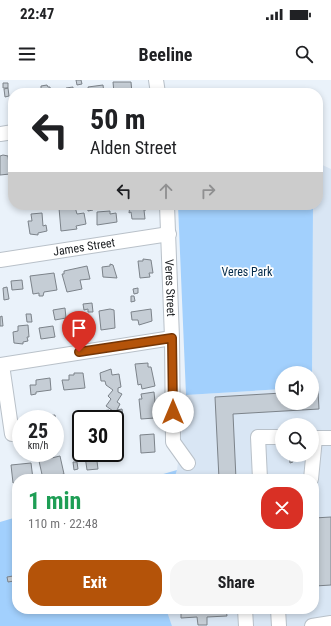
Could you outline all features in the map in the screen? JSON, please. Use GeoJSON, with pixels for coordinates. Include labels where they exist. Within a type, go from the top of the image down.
{"type":"FeatureCollection","features":[{"type":"Feature","properties":{"kind":"street","name":"Veres Street"},"geometry":{"type":"LineString","coordinates":[[167,210],[172,338],[173,442],[188,463]]}},
{"type":"Feature","properties":{"kind":"street","name":"James Street"},"geometry":{"type":"LineString","coordinates":[[0,260],[169,234]]}},
{"type":"Feature","properties":{"kind":"street"},"geometry":{"type":"LineString","coordinates":[[12,434],[1,365],[172,338]]}},
{"type":"Feature","properties":{"kind":"street"},"geometry":{"type":"LineString","coordinates":[[260,474],[258,437],[275,438]]}},
{"type":"Feature","properties":{"kind":"street"},"geometry":{"type":"LineString","coordinates":[[319,438],[331,438]]}},
{"type":"Feature","properties":{"kind":"street"},"geometry":{"type":"LineString","coordinates":[[311,474],[312,462]]}},
{"type":"Feature","properties":{"kind":"street"},"geometry":{"type":"LineString","coordinates":[[245,614],[246,626]]}},
{"type":"Feature","properties":{"kind":"street"},"geometry":{"type":"LineString","coordinates":[[278,614],[279,626]]}},
{"type":"Feature","properties":{"kind":"street"},"geometry":{"type":"LineString","coordinates":[[312,626],[331,623]]}},
{"type":"Feature","properties":{"kind":"shaded area"},"geometry":{"type":"Polygon","coordinates":[[[323,165],[331,169],[331,626],[172,626],[166,614],[319,614],[319,474],[176,474],[186,395],[275,389],[275,410],[319,410],[319,366],[312,366],[313,210],[323,210],[323,165]]]}},
{"type":"Feature","properties":{"kind":"green space","name":"Veres Park"},"geometry":{"type":"Polygon","coordinates":[[[178,210],[313,210],[312,366],[275,366],[275,389],[186,395],[178,210]]]}},
{"type":"Feature","properties":{"kind":"green space"},"geometry":{"type":"Polygon","coordinates":[[[177,470],[176,474],[163,474],[177,470]]]}},
{"type":"Feature","properties":{"kind":"green space"},"geometry":{"type":"Polygon","coordinates":[[[12,518],[12,614],[168,614],[172,626],[0,626],[0,522],[12,518]]]}},
{"type":"Feature","properties":{"kind":"building"},"geometry":{"type":"Polygon","coordinates":[[[76,80],[81,80],[82,84],[77,85],[76,80]]]}},
{"type":"Feature","properties":{"kind":"building"},"geometry":{"type":"Polygon","coordinates":[[[113,82],[131,82],[132,88],[114,88],[113,82]]]}},
{"type":"Feature","properties":{"kind":"building"},"geometry":{"type":"Polygon","coordinates":[[[3,83],[8,83],[8,88],[3,88],[3,83]]]}},
{"type":"Feature","properties":{"kind":"building"},"geometry":{"type":"Polygon","coordinates":[[[47,85],[50,88],[41,88],[41,86],[47,85]]]}},
{"type":"Feature","properties":{"kind":"building"},"geometry":{"type":"Polygon","coordinates":[[[103,85],[103,88],[88,88],[103,85]]]}},
{"type":"Feature","properties":{"kind":"building"},"geometry":{"type":"Polygon","coordinates":[[[8,88],[8,96],[5,97],[4,89],[8,88]]]}},
{"type":"Feature","properties":{"kind":"building"},"geometry":{"type":"Polygon","coordinates":[[[0,156],[8,156],[8,174],[0,175],[0,156]]]}},
{"type":"Feature","properties":{"kind":"building"},"geometry":{"type":"Polygon","coordinates":[[[59,210],[76,210],[77,214],[84,213],[86,224],[76,226],[77,229],[61,231],[59,210]]]}},
{"type":"Feature","properties":{"kind":"building"},"geometry":{"type":"Polygon","coordinates":[[[129,210],[144,210],[145,219],[132,219],[131,212],[129,213],[129,210]]]}},
{"type":"Feature","properties":{"kind":"building"},"geometry":{"type":"Polygon","coordinates":[[[110,211],[110,214],[116,213],[117,222],[97,225],[97,212],[110,211]]]}},
{"type":"Feature","properties":{"kind":"building"},"geometry":{"type":"Polygon","coordinates":[[[42,213],[43,226],[46,225],[47,231],[38,233],[38,235],[30,234],[28,221],[32,221],[31,214],[42,213]]]}},
{"type":"Feature","properties":{"kind":"building"},"geometry":{"type":"Polygon","coordinates":[[[143,259],[151,260],[153,273],[149,273],[150,277],[140,278],[138,261],[143,261],[143,259]]]}},
{"type":"Feature","properties":{"kind":"building"},"geometry":{"type":"Polygon","coordinates":[[[110,264],[113,265],[117,278],[103,277],[102,267],[110,266],[110,264]]]}},
{"type":"Feature","properties":{"kind":"building"},"geometry":{"type":"Polygon","coordinates":[[[87,266],[90,279],[80,280],[82,289],[67,292],[62,274],[64,274],[64,271],[87,266]]]}},
{"type":"Feature","properties":{"kind":"building"},"geometry":{"type":"Polygon","coordinates":[[[54,273],[57,290],[44,292],[43,296],[39,296],[39,293],[33,294],[30,276],[54,273]]]}},
{"type":"Feature","properties":{"kind":"building"},"geometry":{"type":"Polygon","coordinates":[[[22,280],[23,289],[12,290],[11,281],[22,280]]]}},
{"type":"Feature","properties":{"kind":"building"},"geometry":{"type":"Polygon","coordinates":[[[7,287],[9,299],[4,300],[3,288],[7,287]]]}},
{"type":"Feature","properties":{"kind":"building"},"geometry":{"type":"Polygon","coordinates":[[[138,288],[138,293],[134,294],[133,289],[138,288]]]}},
{"type":"Feature","properties":{"kind":"building"},"geometry":{"type":"Polygon","coordinates":[[[131,296],[134,296],[135,301],[131,302],[131,296]]]}},
{"type":"Feature","properties":{"kind":"building"},"geometry":{"type":"Polygon","coordinates":[[[92,303],[93,312],[88,312],[88,309],[84,310],[83,304],[92,303]]]}},
{"type":"Feature","properties":{"kind":"building"},"geometry":{"type":"Polygon","coordinates":[[[65,308],[66,318],[55,320],[53,310],[65,308]]]}},
{"type":"Feature","properties":{"kind":"building"},"geometry":{"type":"Polygon","coordinates":[[[110,309],[114,310],[115,328],[101,330],[99,311],[110,309]]]}},
{"type":"Feature","properties":{"kind":"building"},"geometry":{"type":"Polygon","coordinates":[[[151,309],[152,321],[139,325],[138,320],[132,320],[131,312],[151,309]]]}},
{"type":"Feature","properties":{"kind":"building"},"geometry":{"type":"Polygon","coordinates":[[[82,313],[83,321],[87,320],[88,332],[74,334],[72,314],[82,313]]]}},
{"type":"Feature","properties":{"kind":"building"},"geometry":{"type":"Polygon","coordinates":[[[26,314],[31,314],[32,322],[27,322],[26,314]]]}},
{"type":"Feature","properties":{"kind":"building"},"geometry":{"type":"Polygon","coordinates":[[[2,316],[3,326],[0,326],[0,317],[2,316]]]}},
{"type":"Feature","properties":{"kind":"building"},"geometry":{"type":"Polygon","coordinates":[[[28,325],[28,341],[23,342],[23,344],[14,343],[13,332],[18,331],[18,326],[28,325]]]}},
{"type":"Feature","properties":{"kind":"building"},"geometry":{"type":"Polygon","coordinates":[[[53,326],[55,337],[41,339],[39,328],[53,326]]]}},
{"type":"Feature","properties":{"kind":"building"},"geometry":{"type":"Polygon","coordinates":[[[148,363],[148,367],[151,367],[155,386],[142,389],[141,384],[138,385],[135,364],[148,363]]]}},
{"type":"Feature","properties":{"kind":"building"},"geometry":{"type":"Polygon","coordinates":[[[111,369],[112,375],[119,374],[121,387],[118,388],[118,392],[122,394],[117,402],[120,404],[117,410],[112,410],[106,406],[111,399],[108,396],[113,390],[106,385],[105,381],[101,381],[100,373],[111,369]]]}},
{"type":"Feature","properties":{"kind":"building"},"geometry":{"type":"Polygon","coordinates":[[[74,373],[83,373],[85,388],[64,390],[62,380],[69,380],[69,375],[74,375],[74,373]]]}},
{"type":"Feature","properties":{"kind":"building"},"geometry":{"type":"Polygon","coordinates":[[[50,378],[51,390],[36,392],[36,394],[31,395],[30,385],[36,385],[36,380],[50,378]]]}},
{"type":"Feature","properties":{"kind":"building"},"geometry":{"type":"Polygon","coordinates":[[[154,392],[156,412],[154,413],[155,418],[141,419],[139,399],[142,399],[141,394],[154,392]]]}},
{"type":"Feature","properties":{"kind":"building"},"geometry":{"type":"Polygon","coordinates":[[[275,393],[275,410],[302,410],[233,414],[236,474],[219,474],[215,397],[275,393]]]}},
{"type":"Feature","properties":{"kind":"building"},"geometry":{"type":"Polygon","coordinates":[[[154,434],[155,452],[141,453],[140,435],[154,434]]]}},
{"type":"Feature","properties":{"kind":"building"},"geometry":{"type":"Polygon","coordinates":[[[39,462],[61,462],[64,474],[42,474],[39,462]]]}},
{"type":"Feature","properties":{"kind":"building"},"geometry":{"type":"Polygon","coordinates":[[[73,462],[77,462],[78,469],[74,470],[73,462]]]}},
{"type":"Feature","properties":{"kind":"building"},"geometry":{"type":"Polygon","coordinates":[[[86,462],[97,462],[98,469],[87,470],[86,462]]]}},
{"type":"Feature","properties":{"kind":"building"},"geometry":{"type":"Polygon","coordinates":[[[31,463],[32,474],[12,474],[11,465],[31,463]]]}},
{"type":"Feature","properties":{"kind":"building"},"geometry":{"type":"Polygon","coordinates":[[[331,517],[331,585],[319,586],[319,518],[331,517]]]}},
{"type":"Feature","properties":{"kind":"building"},"geometry":{"type":"Polygon","coordinates":[[[12,576],[12,581],[8,582],[7,577],[12,576]]]}},
{"type":"Feature","properties":{"kind":"building"},"geometry":{"type":"Polygon","coordinates":[[[181,614],[227,614],[227,616],[207,617],[207,625],[198,625],[197,617],[181,618],[181,614]]]}},
{"type":"Feature","properties":{"kind":"route"},"geometry":{"type":"LineString","coordinates":[[79,352],[172,338],[173,412]]}}]}
